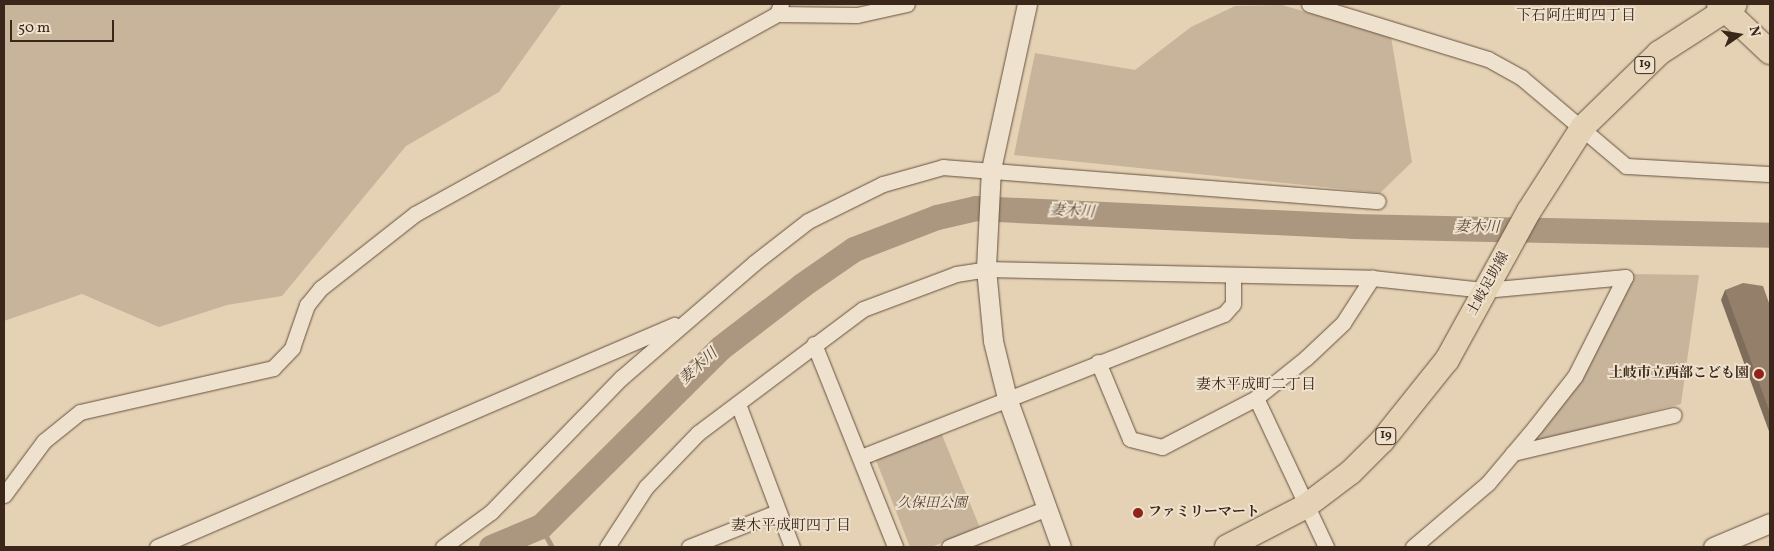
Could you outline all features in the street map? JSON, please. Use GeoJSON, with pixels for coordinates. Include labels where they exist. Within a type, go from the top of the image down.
{"type":"FeatureCollection","features":[{"type":"Feature","properties":{"kind":"main road","name":"土岐足助線"},"geometry":{"type":"LineString","coordinates":[[1227,547],[1306,506],[1351,472],[1414,405],[1447,360],[1490,282],[1580,132],[1659,53],[1727,6]]}},
{"type":"Feature","properties":{"kind":"main road"},"geometry":{"type":"LineString","coordinates":[[1727,6],[1770,52]]}},
{"type":"Feature","properties":{"kind":"street"},"geometry":{"type":"LineString","coordinates":[[4,495],[44,441],[80,412],[273,368],[292,348],[308,305],[321,288],[415,214],[779,9],[856,15],[906,4]]}},
{"type":"Feature","properties":{"kind":"street"},"geometry":{"type":"LineString","coordinates":[[1027,4],[990,169],[986,269],[993,341],[1006,398],[1061,547]]}},
{"type":"Feature","properties":{"kind":"street"},"geometry":{"type":"LineString","coordinates":[[1309,4],[1488,59],[1522,78],[1580,132],[1626,166],[1770,174]]}},
{"type":"Feature","properties":{"kind":"street"},"geometry":{"type":"LineString","coordinates":[[443,547],[491,512],[621,378],[685,321],[808,221],[883,184],[943,167],[990,169],[1378,201]]}},
{"type":"Feature","properties":{"kind":"street"},"geometry":{"type":"LineString","coordinates":[[607,547],[621,520],[672,456],[814,344],[862,309],[956,274],[986,269],[1490,282],[1625,277],[1575,376],[1488,483],[1414,547]]}},
{"type":"Feature","properties":{"kind":"street"},"geometry":{"type":"LineString","coordinates":[[861,457],[1006,398],[1224,314],[1233,304],[1233,276]]}},
{"type":"Feature","properties":{"kind":"street"},"geometry":{"type":"LineString","coordinates":[[1098,362],[1130,438],[1162,448],[1256,398],[1342,323],[1372,278]]}},
{"type":"Feature","properties":{"kind":"street"},"geometry":{"type":"LineString","coordinates":[[157,547],[685,321]]}},
{"type":"Feature","properties":{"kind":"street"},"geometry":{"type":"LineString","coordinates":[[814,344],[861,457],[895,547]]}},
{"type":"Feature","properties":{"kind":"street"},"geometry":{"type":"LineString","coordinates":[[1256,398],[1326,547]]}},
{"type":"Feature","properties":{"kind":"street"},"geometry":{"type":"LineString","coordinates":[[738,404],[777,512],[792,547]]}},
{"type":"Feature","properties":{"kind":"street"},"geometry":{"type":"LineString","coordinates":[[1513,453],[1674,415]]}},
{"type":"Feature","properties":{"kind":"street"},"geometry":{"type":"LineString","coordinates":[[949,547],[1047,508]]}},
{"type":"Feature","properties":{"kind":"street"},"geometry":{"type":"LineString","coordinates":[[689,547],[777,512]]}},
{"type":"Feature","properties":{"kind":"street"},"geometry":{"type":"LineString","coordinates":[[1712,547],[1770,523]]}},
{"type":"Feature","properties":{"kind":"green space"},"geometry":{"type":"Polygon","coordinates":[[[4,4],[562,4],[499,92],[406,146],[282,296],[227,305],[159,327],[82,294],[4,321],[4,4]]]}},
{"type":"Feature","properties":{"kind":"green space"},"geometry":{"type":"Polygon","coordinates":[[[1282,5],[1391,37],[1412,162],[1380,193],[1014,155],[1035,53],[1135,70],[1191,27],[1235,6],[1282,5]]]}},
{"type":"Feature","properties":{"kind":"green space"},"geometry":{"type":"Polygon","coordinates":[[[1632,274],[1699,275],[1681,404],[1536,441],[1534,437],[1582,377],[1632,274]]]}},
{"type":"Feature","properties":{"kind":"green space","name":"久保田公園"},"geometry":{"type":"Polygon","coordinates":[[[940,430],[980,528],[931,547],[910,547],[874,455],[940,430]]]}},
{"type":"Feature","properties":{"kind":"building","name":"土岐市立西部こども園"},"geometry":{"type":"Polygon","coordinates":[[[1743,283],[1763,286],[1770,303],[1770,413],[1725,290],[1743,283]]]}},
{"type":"Feature","properties":{"kind":"waterway","name":"妻木川"},"geometry":{"type":"LineString","coordinates":[[491,547],[541,526],[720,348],[802,285],[854,249],[937,217],[976,208],[1352,226],[1770,235]]}},
{"type":"Feature","properties":{"kind":"waterway"},"geometry":{"type":"LineString","coordinates":[[541,526],[552,547]]}},
{"type":"Feature","properties":{"kind":"place","name":"土岐市立西部こども園"},"geometry":{"type":"Point","coordinates":[1759,374]}},
{"type":"Feature","properties":{"kind":"place","name":"ファミリーマート"},"geometry":{"type":"Point","coordinates":[1138,513]}},
{"type":"Feature","properties":{"kind":"district","name":"下石阿庄町四丁目"},"geometry":{"type":"Point","coordinates":[1576,17]}},
{"type":"Feature","properties":{"kind":"district","name":"妻木平成町二丁目"},"geometry":{"type":"Point","coordinates":[1256,386]}},
{"type":"Feature","properties":{"kind":"district","name":"妻木平成町四丁目"},"geometry":{"type":"Point","coordinates":[791,527]}}]}
